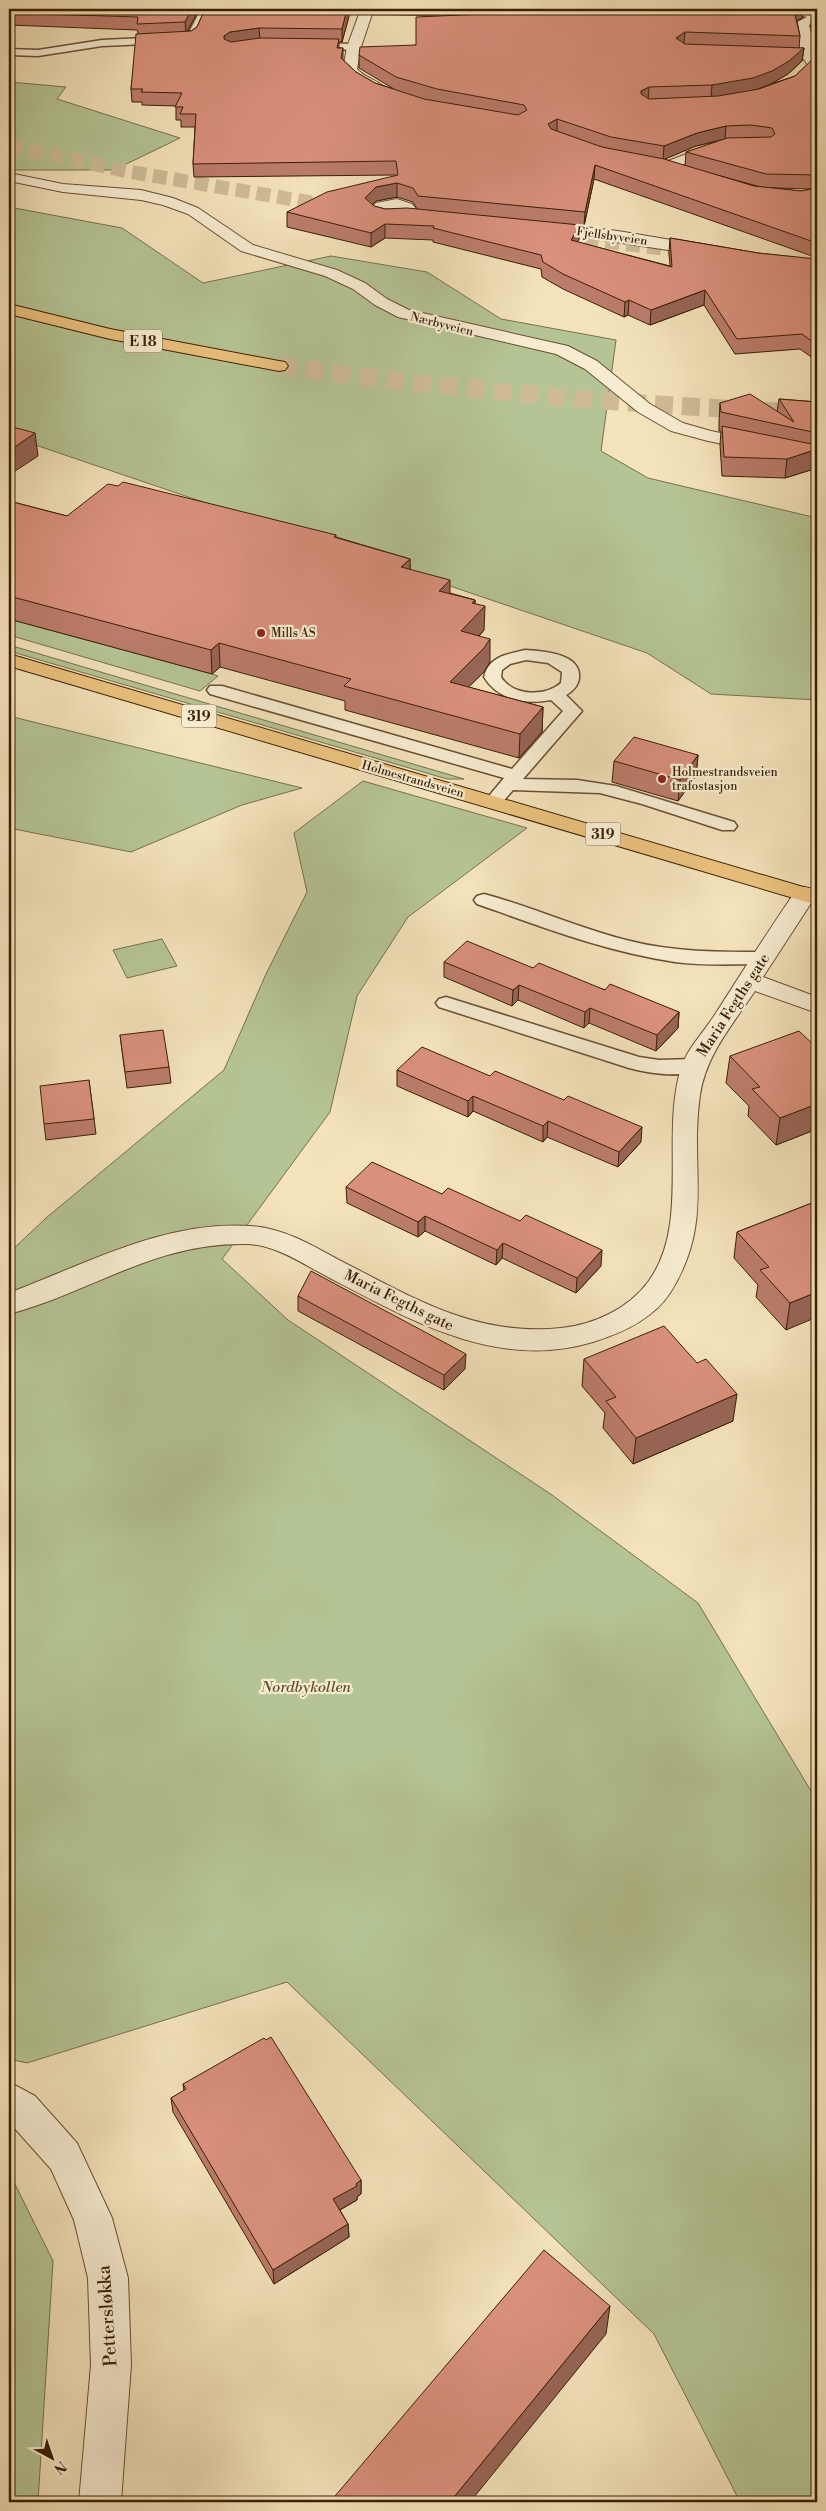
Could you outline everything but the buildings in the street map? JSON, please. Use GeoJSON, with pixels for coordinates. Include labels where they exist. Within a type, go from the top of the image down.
{"type":"FeatureCollection","features":[{"type":"Feature","properties":{"kind":"main road","name":"E 18"},"geometry":{"type":"LineString","coordinates":[[9,309],[118,336],[279,366]]}},
{"type":"Feature","properties":{"kind":"main road","name":"Holmestrandsveien"},"geometry":{"type":"LineString","coordinates":[[9,660],[811,896]]}},
{"type":"Feature","properties":{"kind":"street"},"geometry":{"type":"LineString","coordinates":[[326,9],[530,11]]}},
{"type":"Feature","properties":{"kind":"street"},"geometry":{"type":"LineString","coordinates":[[367,10],[354,46],[350,70],[359,80],[390,94]]}},
{"type":"Feature","properties":{"kind":"street"},"geometry":{"type":"LineString","coordinates":[[811,62],[802,22],[816,16]]}},
{"type":"Feature","properties":{"kind":"street"},"geometry":{"type":"LineString","coordinates":[[790,54],[811,62]]}},
{"type":"Feature","properties":{"kind":"street"},"geometry":{"type":"LineString","coordinates":[[683,173],[660,166],[715,146],[736,142]]}},
{"type":"Feature","properties":{"kind":"street","name":"Nærbyveien"},"geometry":{"type":"LineString","coordinates":[[9,177],[63,188],[141,195],[168,201],[193,211],[247,248],[332,273],[359,286],[381,302],[404,314],[562,350],[591,365],[644,408],[677,426],[708,436],[817,458]]}},
{"type":"Feature","properties":{"kind":"street"},"geometry":{"type":"LineString","coordinates":[[406,215],[423,218]]}},
{"type":"Feature","properties":{"kind":"street","name":"Fjellsbyveien"},"geometry":{"type":"LineString","coordinates":[[522,226],[618,236],[719,253]]}},
{"type":"Feature","properties":{"kind":"street","name":"Maria Fegths gate"},"geometry":{"type":"LineString","coordinates":[[9,1304],[126,1257],[165,1244],[205,1237],[248,1234],[280,1241],[446,1325],[489,1338],[516,1342],[544,1342],[590,1334],[628,1316],[658,1289],[676,1259],[683,1232],[686,1183],[683,1118],[694,1066],[763,958],[811,896]]}},
{"type":"Feature","properties":{"kind":"street"},"geometry":{"type":"LineString","coordinates":[[748,980],[817,1005]]}},
{"type":"Feature","properties":{"kind":"street","name":"Pettersløkka"},"geometry":{"type":"LineString","coordinates":[[9,2100],[22,2109],[64,2156],[93,2218],[108,2278],[111,2365],[100,2502]]}},
{"type":"Feature","properties":{"kind":"lane"},"geometry":{"type":"LineString","coordinates":[[9,52],[38,53],[102,43],[191,38],[206,9]]}},
{"type":"Feature","properties":{"kind":"lane"},"geometry":{"type":"LineString","coordinates":[[784,9],[816,16]]}},
{"type":"Feature","properties":{"kind":"lane"},"geometry":{"type":"LineString","coordinates":[[298,46],[354,46]]}},
{"type":"Feature","properties":{"kind":"lane"},"geometry":{"type":"LineString","coordinates":[[216,690],[512,781],[601,788],[728,826]]}},
{"type":"Feature","properties":{"kind":"lane"},"geometry":{"type":"LineString","coordinates":[[493,802],[572,710],[554,694]]}},
{"type":"Feature","properties":{"kind":"lane"},"geometry":{"type":"LineString","coordinates":[[484,900],[596,938],[649,951],[698,957],[763,958]]}},
{"type":"Feature","properties":{"kind":"lane"},"geometry":{"type":"LineString","coordinates":[[446,1003],[636,1063],[659,1067],[694,1066]]}},
{"type":"Feature","properties":{"kind":"green space"},"geometry":{"type":"Polygon","coordinates":[[[9,82],[66,87],[57,99],[180,138],[114,170],[9,170],[9,82]]]}},
{"type":"Feature","properties":{"kind":"green space"},"geometry":{"type":"Polygon","coordinates":[[[9,207],[122,228],[203,283],[331,256],[427,272],[501,319],[616,340],[601,451],[648,478],[817,518],[817,700],[711,694],[647,653],[9,436],[9,207]]]}},
{"type":"Feature","properties":{"kind":"green space"},"geometry":{"type":"Polygon","coordinates":[[[9,619],[218,676],[200,691],[9,635],[9,619]]]}},
{"type":"Feature","properties":{"kind":"green space"},"geometry":{"type":"Polygon","coordinates":[[[9,645],[464,779],[447,779],[9,651],[9,645]]]}},
{"type":"Feature","properties":{"kind":"green space"},"geometry":{"type":"Polygon","coordinates":[[[9,716],[302,788],[242,805],[131,852],[9,828],[9,716]]]}},
{"type":"Feature","properties":{"kind":"green space","name":"Nordbykollen"},"geometry":{"type":"Polygon","coordinates":[[[363,781],[527,828],[408,917],[357,996],[330,1112],[222,1259],[288,1320],[552,1495],[698,1603],[817,1801],[817,2502],[740,2502],[654,2334],[287,1982],[27,2063],[9,2059],[9,1253],[46,1218],[224,1070],[266,974],[307,892],[294,833],[363,781]]]}},
{"type":"Feature","properties":{"kind":"green space"},"geometry":{"type":"Polygon","coordinates":[[[162,939],[177,966],[127,978],[113,950],[162,939]]]}},
{"type":"Feature","properties":{"kind":"green space"},"geometry":{"type":"Polygon","coordinates":[[[12,2178],[53,2261],[38,2502],[9,2502],[9,2181],[12,2178]]]}},
{"type":"Feature","properties":{"kind":"tunnel"},"geometry":{"type":"LineString","coordinates":[[9,146],[131,172],[344,208]]}},
{"type":"Feature","properties":{"kind":"tunnel"},"geometry":{"type":"LineString","coordinates":[[543,234],[691,252]]}},
{"type":"Feature","properties":{"kind":"tunnel"},"geometry":{"type":"LineString","coordinates":[[279,366],[480,390],[548,396],[682,406],[817,413]]}},
{"type":"Feature","properties":{"kind":"place","name":"Mills AS"},"geometry":{"type":"Point","coordinates":[261,633]}},
{"type":"Feature","properties":{"kind":"place","name":"Holmestrandsveien trafostasjon"},"geometry":{"type":"Point","coordinates":[662,779]}}]}
